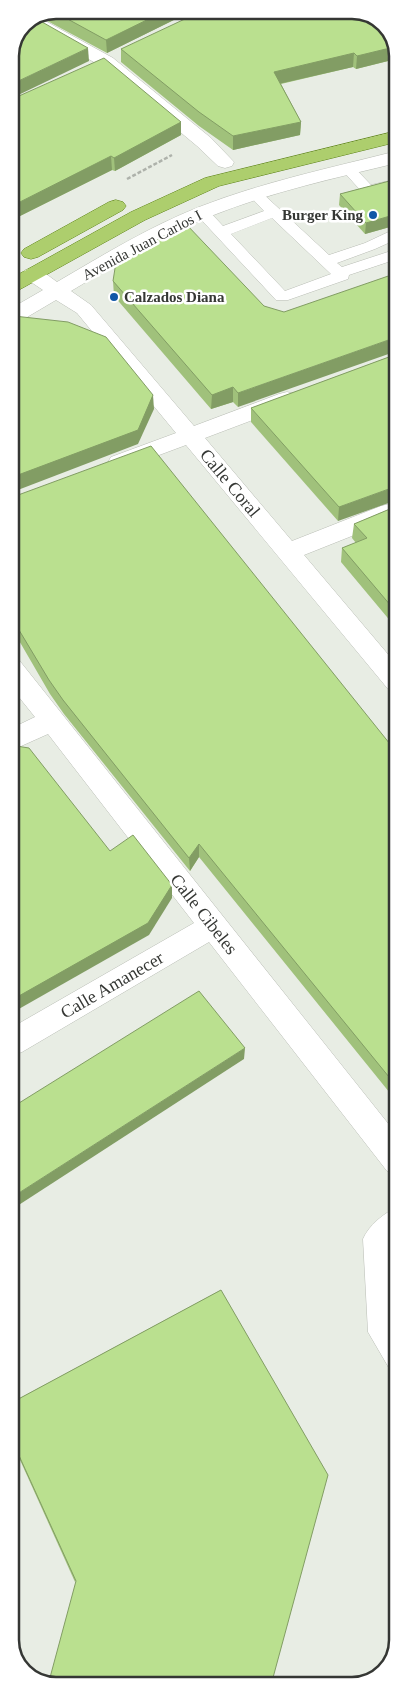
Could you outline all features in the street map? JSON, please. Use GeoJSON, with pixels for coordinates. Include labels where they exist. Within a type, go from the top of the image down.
{"type":"FeatureCollection","features":[{"type":"Feature","properties":{"kind":"main road","name":"Avenida Juan Carlos I"},"geometry":{"type":"LineString","coordinates":[[19,282],[174,198],[212,182],[230,169],[389,125]]}},
{"type":"Feature","properties":{"kind":"main road","name":"Avenida Juan Carlos I"},"geometry":{"type":"LineString","coordinates":[[174,179],[332,152],[389,139]]}},
{"type":"Feature","properties":{"kind":"main road"},"geometry":{"type":"LineString","coordinates":[[19,260],[135,197]]}},
{"type":"Feature","properties":{"kind":"main road"},"geometry":{"type":"LineString","coordinates":[[19,265],[32,274]]}},
{"type":"Feature","properties":{"kind":"street"},"geometry":{"type":"LineString","coordinates":[[38,24],[106,62],[204,142],[255,194]]}},
{"type":"Feature","properties":{"kind":"street"},"geometry":{"type":"LineString","coordinates":[[89,70],[124,53]]}},
{"type":"Feature","properties":{"kind":"street"},"geometry":{"type":"LineString","coordinates":[[332,152],[348,169]]}},
{"type":"Feature","properties":{"kind":"street","name":"Avenida Juan Carlos I"},"geometry":{"type":"LineString","coordinates":[[19,307],[57,291],[162,231],[202,213],[255,194],[389,158]]}},
{"type":"Feature","properties":{"kind":"street"},"geometry":{"type":"LineString","coordinates":[[86,274],[88,244]]}},
{"type":"Feature","properties":{"kind":"street","name":"Calle Coral"},"geometry":{"type":"LineString","coordinates":[[32,274],[84,309],[389,671]]}},
{"type":"Feature","properties":{"kind":"street"},"geometry":{"type":"LineString","coordinates":[[100,470],[190,434],[307,392]]}},
{"type":"Feature","properties":{"kind":"street"},"geometry":{"type":"LineString","coordinates":[[288,552],[389,512]]}},
{"type":"Feature","properties":{"kind":"street","name":"Calle Cibeles"},"geometry":{"type":"LineString","coordinates":[[19,679],[389,1150]]}},
{"type":"Feature","properties":{"kind":"street"},"geometry":{"type":"LineString","coordinates":[[19,737],[51,721]]}},
{"type":"Feature","properties":{"kind":"street","name":"Calle Amanecer"},"geometry":{"type":"LineString","coordinates":[[19,1039],[213,926]]}},
{"type":"Feature","properties":{"kind":"lane"},"geometry":{"type":"LineString","coordinates":[[348,169],[368,190],[389,184]]}},
{"type":"Feature","properties":{"kind":"lane"},"geometry":{"type":"LineString","coordinates":[[255,194],[340,273]]}},
{"type":"Feature","properties":{"kind":"lane"},"geometry":{"type":"LineString","coordinates":[[221,232],[274,212]]}},
{"type":"Feature","properties":{"kind":"lane"},"geometry":{"type":"LineString","coordinates":[[202,213],[282,297],[342,276],[340,273]]}},
{"type":"Feature","properties":{"kind":"lane"},"geometry":{"type":"LineString","coordinates":[[326,260],[370,246],[389,237]]}},
{"type":"Feature","properties":{"kind":"lane"},"geometry":{"type":"LineString","coordinates":[[340,273],[389,257]]}},
{"type":"Feature","properties":{"kind":"lane"},"geometry":{"type":"LineString","coordinates":[[389,1227],[376,1239],[381,1332],[389,1344]]}},
{"type":"Feature","properties":{"kind":"building"},"geometry":{"type":"Polygon","coordinates":[[[68,19],[149,19],[106,40],[68,19]]]}},
{"type":"Feature","properties":{"kind":"building"},"geometry":{"type":"Polygon","coordinates":[[[185,19],[362,20],[380,31],[389,48],[357,56],[354,53],[274,72],[301,122],[233,136],[199,112],[121,49],[185,19]]]}},
{"type":"Feature","properties":{"kind":"building"},"geometry":{"type":"Polygon","coordinates":[[[42,22],[88,48],[19,81],[19,49],[25,35],[35,25],[42,22]]]}},
{"type":"Feature","properties":{"kind":"building"},"geometry":{"type":"Polygon","coordinates":[[[104,58],[181,122],[114,158],[111,156],[19,202],[19,96],[104,58]]]}},
{"type":"Feature","properties":{"kind":"building"},"geometry":{"type":"Polygon","coordinates":[[[389,181],[389,216],[366,223],[340,194],[389,181]]]}},
{"type":"Feature","properties":{"kind":"building"},"geometry":{"type":"Polygon","coordinates":[[[186,224],[264,306],[284,312],[389,276],[389,340],[238,393],[233,387],[212,395],[113,281],[116,262],[186,224]]]}},
{"type":"Feature","properties":{"kind":"building"},"geometry":{"type":"Polygon","coordinates":[[[19,317],[68,322],[106,337],[153,395],[138,430],[19,475],[19,317]]]}},
{"type":"Feature","properties":{"kind":"building"},"geometry":{"type":"Polygon","coordinates":[[[389,357],[389,489],[339,507],[251,408],[389,357]]]}},
{"type":"Feature","properties":{"kind":"building"},"geometry":{"type":"Polygon","coordinates":[[[151,446],[389,743],[389,1077],[199,844],[189,858],[49,680],[19,630],[19,495],[151,446]]]}},
{"type":"Feature","properties":{"kind":"building"},"geometry":{"type":"Polygon","coordinates":[[[389,509],[389,604],[342,548],[367,538],[354,524],[389,509]]]}},
{"type":"Feature","properties":{"kind":"building"},"geometry":{"type":"Polygon","coordinates":[[[19,746],[29,748],[110,851],[133,835],[172,885],[148,923],[19,996],[19,746]]]}},
{"type":"Feature","properties":{"kind":"building"},"geometry":{"type":"Polygon","coordinates":[[[199,991],[245,1048],[19,1193],[19,1103],[199,991]]]}},
{"type":"Feature","properties":{"kind":"building"},"geometry":{"type":"Polygon","coordinates":[[[221,1290],[328,1475],[273,1677],[50,1677],[76,1581],[19,1456],[19,1399],[221,1290]]]}},
{"type":"Feature","properties":{"kind":"place","name":"Burger King"},"geometry":{"type":"Point","coordinates":[373,215]}},
{"type":"Feature","properties":{"kind":"place","name":"Calzados Diana"},"geometry":{"type":"Point","coordinates":[114,297]}}]}
